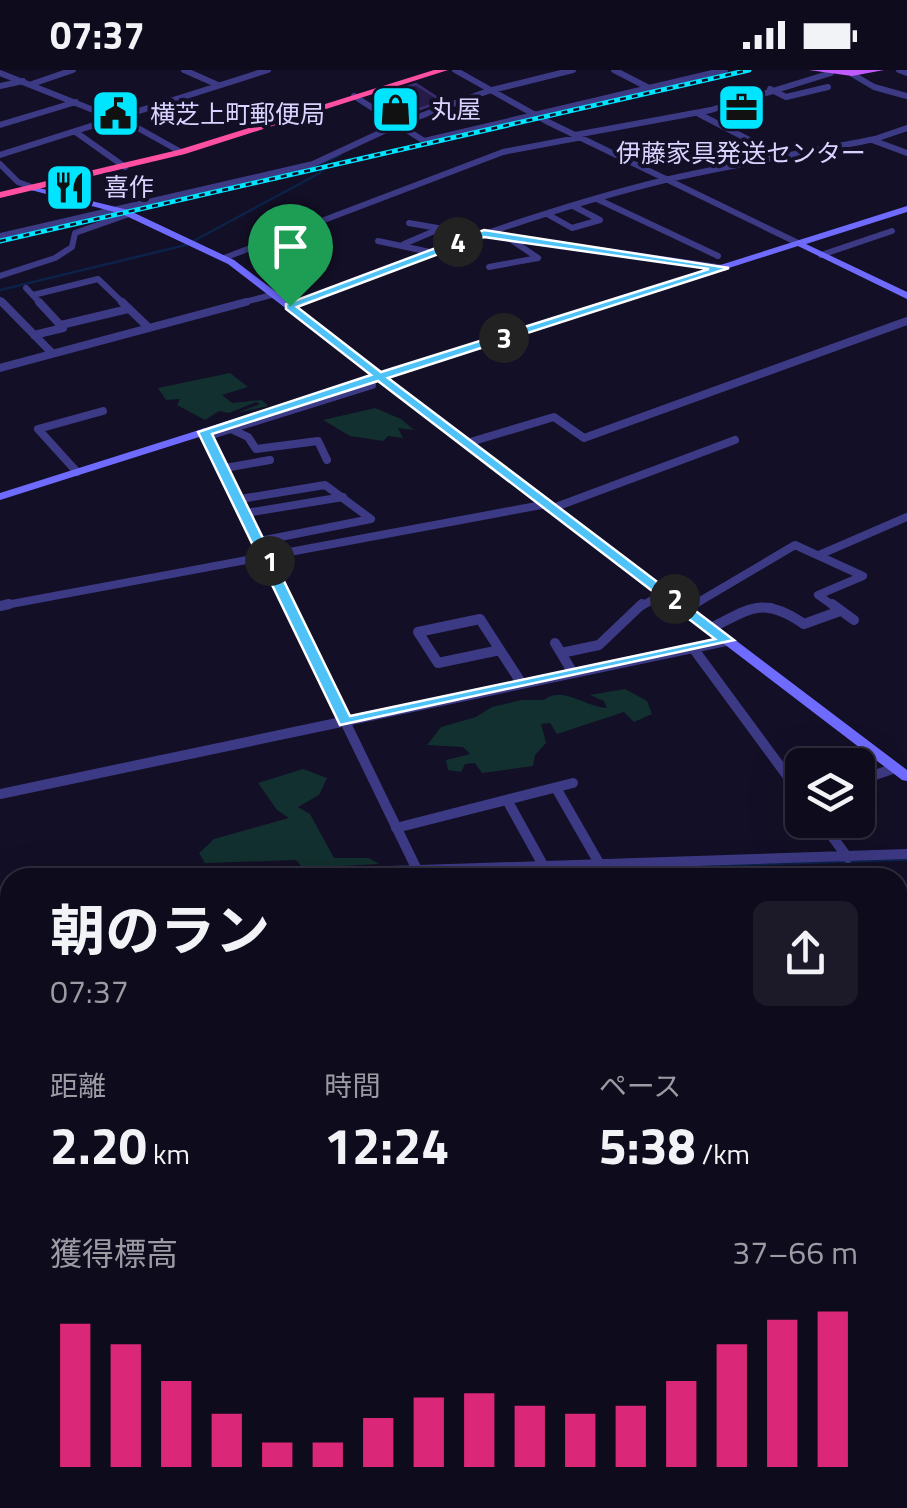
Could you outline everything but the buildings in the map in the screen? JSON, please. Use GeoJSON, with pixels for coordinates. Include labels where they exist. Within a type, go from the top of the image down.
{"type":"FeatureCollection","features":[{"type":"Feature","properties":{"kind":"highway"},"geometry":{"type":"LineString","coordinates":[[0,195],[125,168],[443,70]]}},
{"type":"Feature","properties":{"kind":"main road"},"geometry":{"type":"LineString","coordinates":[[813,70],[852,74],[880,70]]}},
{"type":"Feature","properties":{"kind":"street"},"geometry":{"type":"LineString","coordinates":[[0,86],[73,70]]}},
{"type":"Feature","properties":{"kind":"street"},"geometry":{"type":"LineString","coordinates":[[184,70],[218,85]]}},
{"type":"Feature","properties":{"kind":"street"},"geometry":{"type":"LineString","coordinates":[[0,156],[268,70]]}},
{"type":"Feature","properties":{"kind":"street"},"geometry":{"type":"LineString","coordinates":[[455,70],[577,136],[907,296]]}},
{"type":"Feature","properties":{"kind":"street"},"geometry":{"type":"LineString","coordinates":[[0,236],[312,164],[400,125],[492,91],[573,70]]}},
{"type":"Feature","properties":{"kind":"street"},"geometry":{"type":"LineString","coordinates":[[614,70],[652,89]]}},
{"type":"Feature","properties":{"kind":"street"},"geometry":{"type":"LineString","coordinates":[[354,96],[424,141],[725,70]]}},
{"type":"Feature","properties":{"kind":"street"},"geometry":{"type":"LineString","coordinates":[[899,70],[907,72]]}},
{"type":"Feature","properties":{"kind":"street"},"geometry":{"type":"LineString","coordinates":[[0,73],[119,118],[181,152]]}},
{"type":"Feature","properties":{"kind":"street"},"geometry":{"type":"LineString","coordinates":[[224,258],[503,152],[698,113],[769,88],[831,73]]}},
{"type":"Feature","properties":{"kind":"street"},"geometry":{"type":"LineString","coordinates":[[852,74],[874,87],[907,96]]}},
{"type":"Feature","properties":{"kind":"street"},"geometry":{"type":"LineString","coordinates":[[769,88],[786,97],[828,87]]}},
{"type":"Feature","properties":{"kind":"street"},"geometry":{"type":"LineString","coordinates":[[0,124],[78,102]]}},
{"type":"Feature","properties":{"kind":"street"},"geometry":{"type":"LineString","coordinates":[[698,113],[782,157]]}},
{"type":"Feature","properties":{"kind":"street"},"geometry":{"type":"LineString","coordinates":[[290,306],[481,234],[596,199],[666,180],[871,140],[907,128]]}},
{"type":"Feature","properties":{"kind":"street"},"geometry":{"type":"LineString","coordinates":[[77,132],[125,168]]}},
{"type":"Feature","properties":{"kind":"street"},"geometry":{"type":"LineString","coordinates":[[871,140],[907,153]]}},
{"type":"Feature","properties":{"kind":"street"},"geometry":{"type":"LineString","coordinates":[[0,164],[18,182],[121,211],[224,258],[290,306],[376,381],[467,443],[907,777]]}},
{"type":"Feature","properties":{"kind":"street"},"geometry":{"type":"LineString","coordinates":[[596,199],[718,256]]}},
{"type":"Feature","properties":{"kind":"street"},"geometry":{"type":"LineString","coordinates":[[546,214],[572,228],[600,220],[574,206]]}},
{"type":"Feature","properties":{"kind":"street"},"geometry":{"type":"LineString","coordinates":[[0,497],[376,381],[907,209]]}},
{"type":"Feature","properties":{"kind":"street"},"geometry":{"type":"LineString","coordinates":[[0,276],[55,258],[72,247],[74,233],[121,211]]}},
{"type":"Feature","properties":{"kind":"street"},"geometry":{"type":"LineString","coordinates":[[409,222],[724,268]]}},
{"type":"Feature","properties":{"kind":"street"},"geometry":{"type":"LineString","coordinates":[[400,245],[440,228]]}},
{"type":"Feature","properties":{"kind":"street"},"geometry":{"type":"LineString","coordinates":[[822,255],[892,231]]}},
{"type":"Feature","properties":{"kind":"street"},"geometry":{"type":"LineString","coordinates":[[489,267],[540,259],[506,236]]}},
{"type":"Feature","properties":{"kind":"street"},"geometry":{"type":"LineString","coordinates":[[378,242],[431,252]]}},
{"type":"Feature","properties":{"kind":"street"},"geometry":{"type":"LineString","coordinates":[[61,326],[29,291],[98,280],[149,328]]}},
{"type":"Feature","properties":{"kind":"street"},"geometry":{"type":"LineString","coordinates":[[0,368],[275,294]]}},
{"type":"Feature","properties":{"kind":"street"},"geometry":{"type":"LineString","coordinates":[[0,300],[52,353]]}},
{"type":"Feature","properties":{"kind":"street"},"geometry":{"type":"LineString","coordinates":[[34,335],[128,309]]}},
{"type":"Feature","properties":{"kind":"street"},"geometry":{"type":"LineString","coordinates":[[467,443],[554,417],[584,438],[907,322]]}},
{"type":"Feature","properties":{"kind":"street"},"geometry":{"type":"LineString","coordinates":[[206,434],[231,430],[376,381]]}},
{"type":"Feature","properties":{"kind":"street"},"geometry":{"type":"LineString","coordinates":[[77,472],[38,430],[103,411]]}},
{"type":"Feature","properties":{"kind":"street"},"geometry":{"type":"LineString","coordinates":[[231,430],[248,438],[256,449],[318,441],[328,460]]}},
{"type":"Feature","properties":{"kind":"street"},"geometry":{"type":"LineString","coordinates":[[206,434],[416,868]]}},
{"type":"Feature","properties":{"kind":"street"},"geometry":{"type":"LineString","coordinates":[[0,606],[550,506],[735,440]]}},
{"type":"Feature","properties":{"kind":"street"},"geometry":{"type":"LineString","coordinates":[[225,468],[270,460]]}},
{"type":"Feature","properties":{"kind":"street"},"geometry":{"type":"LineString","coordinates":[[240,498],[325,486],[370,516],[369,522],[260,541]]}},
{"type":"Feature","properties":{"kind":"street"},"geometry":{"type":"LineString","coordinates":[[246,513],[343,497]]}},
{"type":"Feature","properties":{"kind":"street"},"geometry":{"type":"LineString","coordinates":[[818,555],[907,518]]}},
{"type":"Feature","properties":{"kind":"street"},"geometry":{"type":"LineString","coordinates":[[687,608],[737,580],[762,559],[795,545],[863,576],[818,595],[854,620]]}},
{"type":"Feature","properties":{"kind":"street"},"geometry":{"type":"LineString","coordinates":[[573,673],[558,648],[599,645],[648,599],[666,592]]}},
{"type":"Feature","properties":{"kind":"street"},"geometry":{"type":"LineString","coordinates":[[711,628],[768,604],[779,605],[804,624],[840,610]]}},
{"type":"Feature","properties":{"kind":"street"},"geometry":{"type":"LineString","coordinates":[[500,650],[438,663],[418,632],[480,619],[522,684]]}},
{"type":"Feature","properties":{"kind":"street"},"geometry":{"type":"LineString","coordinates":[[0,794],[726,640]]}},
{"type":"Feature","properties":{"kind":"street"},"geometry":{"type":"LineString","coordinates":[[693,648],[785,773]]}},
{"type":"Feature","properties":{"kind":"street"},"geometry":{"type":"LineString","coordinates":[[875,774],[895,768]]}},
{"type":"Feature","properties":{"kind":"street"},"geometry":{"type":"LineString","coordinates":[[396,828],[573,783]]}},
{"type":"Feature","properties":{"kind":"street"},"geometry":{"type":"LineString","coordinates":[[556,788],[599,863]]}},
{"type":"Feature","properties":{"kind":"street"},"geometry":{"type":"LineString","coordinates":[[507,800],[542,865]]}},
{"type":"Feature","properties":{"kind":"street"},"geometry":{"type":"LineString","coordinates":[[833,838],[848,858]]}},
{"type":"Feature","properties":{"kind":"street"},"geometry":{"type":"LineString","coordinates":[[496,868],[907,854]]}},
{"type":"Feature","properties":{"kind":"green space"},"geometry":{"type":"Polygon","coordinates":[[[230,373],[248,387],[222,395],[232,403],[262,400],[268,406],[237,413],[260,404],[256,402],[229,413],[219,411],[205,420],[177,405],[180,399],[166,400],[158,388],[230,373]]]}},
{"type":"Feature","properties":{"kind":"green space"},"geometry":{"type":"Polygon","coordinates":[[[375,408],[401,419],[414,430],[398,428],[403,438],[388,436],[383,441],[350,436],[323,420],[375,408]]]}},
{"type":"Feature","properties":{"kind":"green space"},"geometry":{"type":"Polygon","coordinates":[[[625,689],[647,701],[652,714],[634,722],[624,712],[557,734],[550,723],[541,724],[546,743],[535,755],[533,766],[482,773],[475,763],[465,764],[461,772],[448,770],[446,760],[470,754],[463,747],[427,745],[441,727],[476,717],[492,707],[559,695],[607,708],[604,701],[590,695],[625,689]]]}},
{"type":"Feature","properties":{"kind":"green space"},"geometry":{"type":"Polygon","coordinates":[[[303,769],[327,778],[319,795],[298,807],[310,814],[334,858],[369,858],[379,864],[303,868],[296,860],[205,863],[199,853],[214,839],[289,818],[277,810],[258,783],[303,769]]]}},
{"type":"Feature","properties":{"kind":"waterway"},"geometry":{"type":"LineString","coordinates":[[317,165],[340,155]]}},
{"type":"Feature","properties":{"kind":"waterway"},"geometry":{"type":"LineString","coordinates":[[0,290],[186,245],[318,174],[324,169],[320,165]]}},
{"type":"Feature","properties":{"kind":"waterway"},"geometry":{"type":"LineString","coordinates":[[623,868],[907,859]]}},
{"type":"Feature","properties":{"kind":"railway"},"geometry":{"type":"LineString","coordinates":[[0,241],[749,70]]}},
{"type":"Feature","properties":{"kind":"place","name":"伊藤家具発送センター"},"geometry":{"type":"Point","coordinates":[741,107]}},
{"type":"Feature","properties":{"kind":"place","name":"丸屋"},"geometry":{"type":"Point","coordinates":[396,109]}},
{"type":"Feature","properties":{"kind":"place","name":"横芝上町郵便局"},"geometry":{"type":"Point","coordinates":[115,114]}},
{"type":"Feature","properties":{"kind":"place","name":"喜作"},"geometry":{"type":"Point","coordinates":[69,187]}},
{"type":"Feature","properties":{"kind":"route"},"geometry":{"type":"LineString","coordinates":[[290,306],[379,376],[204,432],[240,498],[345,722],[726,640],[379,376],[724,268],[484,234],[290,306]]}}]}
